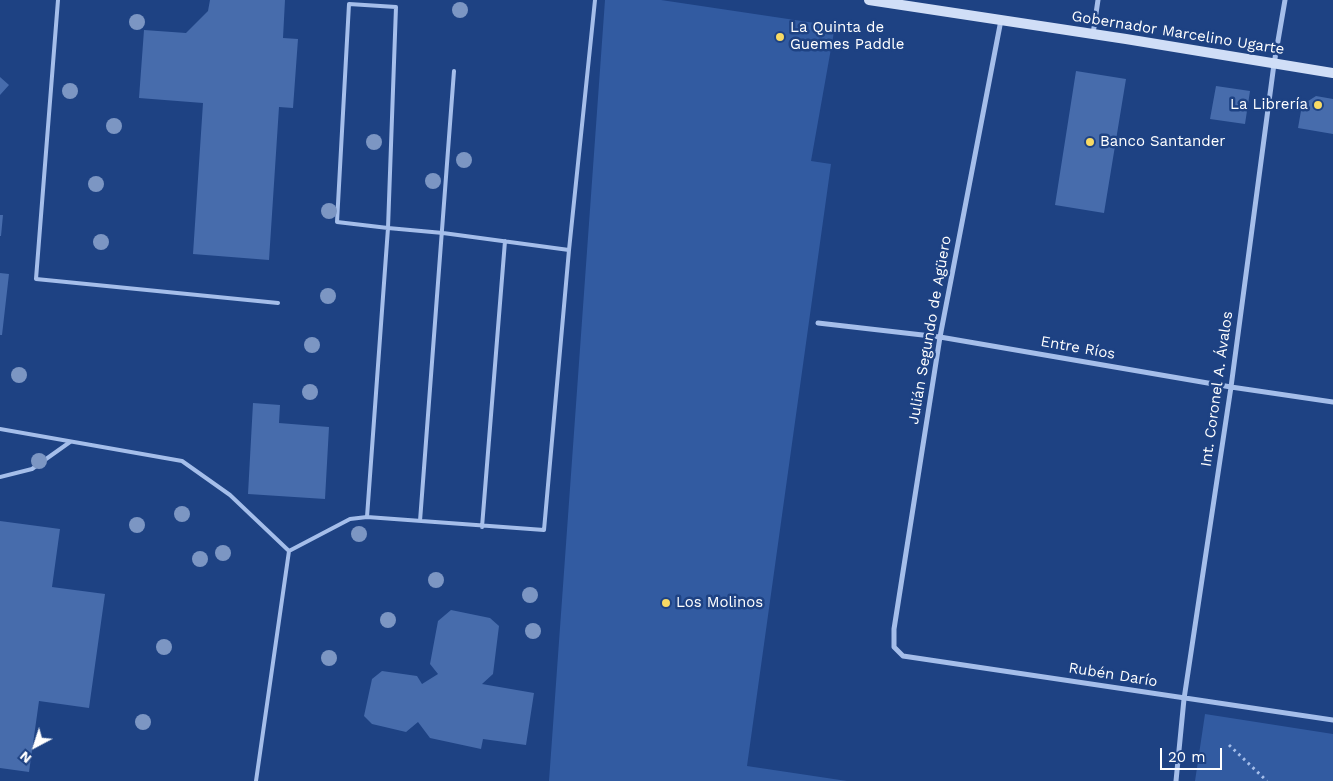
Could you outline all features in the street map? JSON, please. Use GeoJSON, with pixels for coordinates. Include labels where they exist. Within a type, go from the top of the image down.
{"type":"FeatureCollection","features":[{"type":"Feature","properties":{"kind":"street","name":"Gobernador Marcelino Ugarte"},"geometry":{"type":"LineString","coordinates":[[869,0],[1333,73]]}},
{"type":"Feature","properties":{"kind":"street"},"geometry":{"type":"LineString","coordinates":[[1093,34],[1098,0]]}},
{"type":"Feature","properties":{"kind":"street","name":"Int. Coronel A. Ávalos"},"geometry":{"type":"LineString","coordinates":[[1176,781],[1184,699],[1231,388],[1274,64],[1285,0]]}},
{"type":"Feature","properties":{"kind":"street","name":"Julián Segundo de Agüero"},"geometry":{"type":"LineString","coordinates":[[894,647],[894,629],[940,337],[1001,20]]}},
{"type":"Feature","properties":{"kind":"street","name":"Entre Ríos"},"geometry":{"type":"LineString","coordinates":[[818,323],[940,337],[1231,388],[1333,402]]}},
{"type":"Feature","properties":{"kind":"street","name":"Rubén Darío"},"geometry":{"type":"LineString","coordinates":[[894,647],[903,656],[1333,720]]}},
{"type":"Feature","properties":{"kind":"lane"},"geometry":{"type":"LineString","coordinates":[[58,0],[36,279],[278,303]]}},
{"type":"Feature","properties":{"kind":"lane"},"geometry":{"type":"LineString","coordinates":[[289,551],[350,519],[367,517],[544,530],[594,0]]}},
{"type":"Feature","properties":{"kind":"lane"},"geometry":{"type":"LineString","coordinates":[[367,517],[388,228],[396,7],[349,4],[336,222],[388,228],[443,233],[569,250]]}},
{"type":"Feature","properties":{"kind":"lane"},"geometry":{"type":"LineString","coordinates":[[420,521],[454,71]]}},
{"type":"Feature","properties":{"kind":"lane"},"geometry":{"type":"LineString","coordinates":[[482,526],[506,241]]}},
{"type":"Feature","properties":{"kind":"lane"},"geometry":{"type":"LineString","coordinates":[[0,429],[182,461],[230,495],[289,551]]}},
{"type":"Feature","properties":{"kind":"lane"},"geometry":{"type":"LineString","coordinates":[[0,476],[32,469],[70,442]]}},
{"type":"Feature","properties":{"kind":"lane"},"geometry":{"type":"LineString","coordinates":[[256,781],[289,551]]}},
{"type":"Feature","properties":{"kind":"path"},"geometry":{"type":"LineString","coordinates":[[1229,745],[1267,781]]}},
{"type":"Feature","properties":{"kind":"shaded area","name":"Los Molinos"},"geometry":{"type":"Polygon","coordinates":[[[605,0],[661,0],[835,26],[811,161],[831,164],[747,766],[847,781],[549,781],[605,0]]]}},
{"type":"Feature","properties":{"kind":"shaded area"},"geometry":{"type":"Polygon","coordinates":[[[1205,714],[1333,734],[1333,781],[1195,781],[1205,714]]]}},
{"type":"Feature","properties":{"kind":"building"},"geometry":{"type":"Polygon","coordinates":[[[210,0],[285,0],[283,38],[298,39],[293,108],[279,107],[269,260],[193,254],[203,103],[139,98],[144,30],[186,33],[208,11],[210,0]]]}},
{"type":"Feature","properties":{"kind":"building","name":"Banco Santander"},"geometry":{"type":"Polygon","coordinates":[[[1076,71],[1126,79],[1104,213],[1055,205],[1076,71]]]}},
{"type":"Feature","properties":{"kind":"building"},"geometry":{"type":"Polygon","coordinates":[[[0,77],[9,85],[0,95],[0,77]]]}},
{"type":"Feature","properties":{"kind":"building"},"geometry":{"type":"Polygon","coordinates":[[[1216,86],[1250,91],[1245,124],[1210,119],[1216,86]]]}},
{"type":"Feature","properties":{"kind":"building"},"geometry":{"type":"Polygon","coordinates":[[[1316,96],[1333,99],[1333,134],[1298,128],[1302,105],[1316,96]]]}},
{"type":"Feature","properties":{"kind":"building"},"geometry":{"type":"Polygon","coordinates":[[[0,215],[3,215],[1,236],[0,236],[0,215]]]}},
{"type":"Feature","properties":{"kind":"building"},"geometry":{"type":"Polygon","coordinates":[[[0,273],[9,274],[2,335],[0,335],[0,273]]]}},
{"type":"Feature","properties":{"kind":"building"},"geometry":{"type":"Polygon","coordinates":[[[253,403],[280,405],[279,423],[329,427],[325,499],[248,494],[253,403]]]}},
{"type":"Feature","properties":{"kind":"building"},"geometry":{"type":"Polygon","coordinates":[[[0,521],[60,529],[52,587],[105,594],[89,708],[39,701],[29,772],[0,768],[0,521]]]}},
{"type":"Feature","properties":{"kind":"building"},"geometry":{"type":"Polygon","coordinates":[[[451,610],[490,618],[499,626],[493,674],[482,684],[534,693],[526,745],[483,739],[481,749],[430,738],[418,722],[406,732],[372,724],[364,716],[372,679],[382,671],[417,676],[422,684],[438,674],[430,664],[438,621],[451,610]]]}},
{"type":"Feature","properties":{"kind":"place","name":"La Quinta de Guemes Paddle"},"geometry":{"type":"Point","coordinates":[780,37]}},
{"type":"Feature","properties":{"kind":"place","name":"La Librería"},"geometry":{"type":"Point","coordinates":[1318,105]}},
{"type":"Feature","properties":{"kind":"place","name":"Banco Santander"},"geometry":{"type":"Point","coordinates":[1090,142]}},
{"type":"Feature","properties":{"kind":"place","name":"Los Molinos"},"geometry":{"type":"Point","coordinates":[666,603]}}]}
